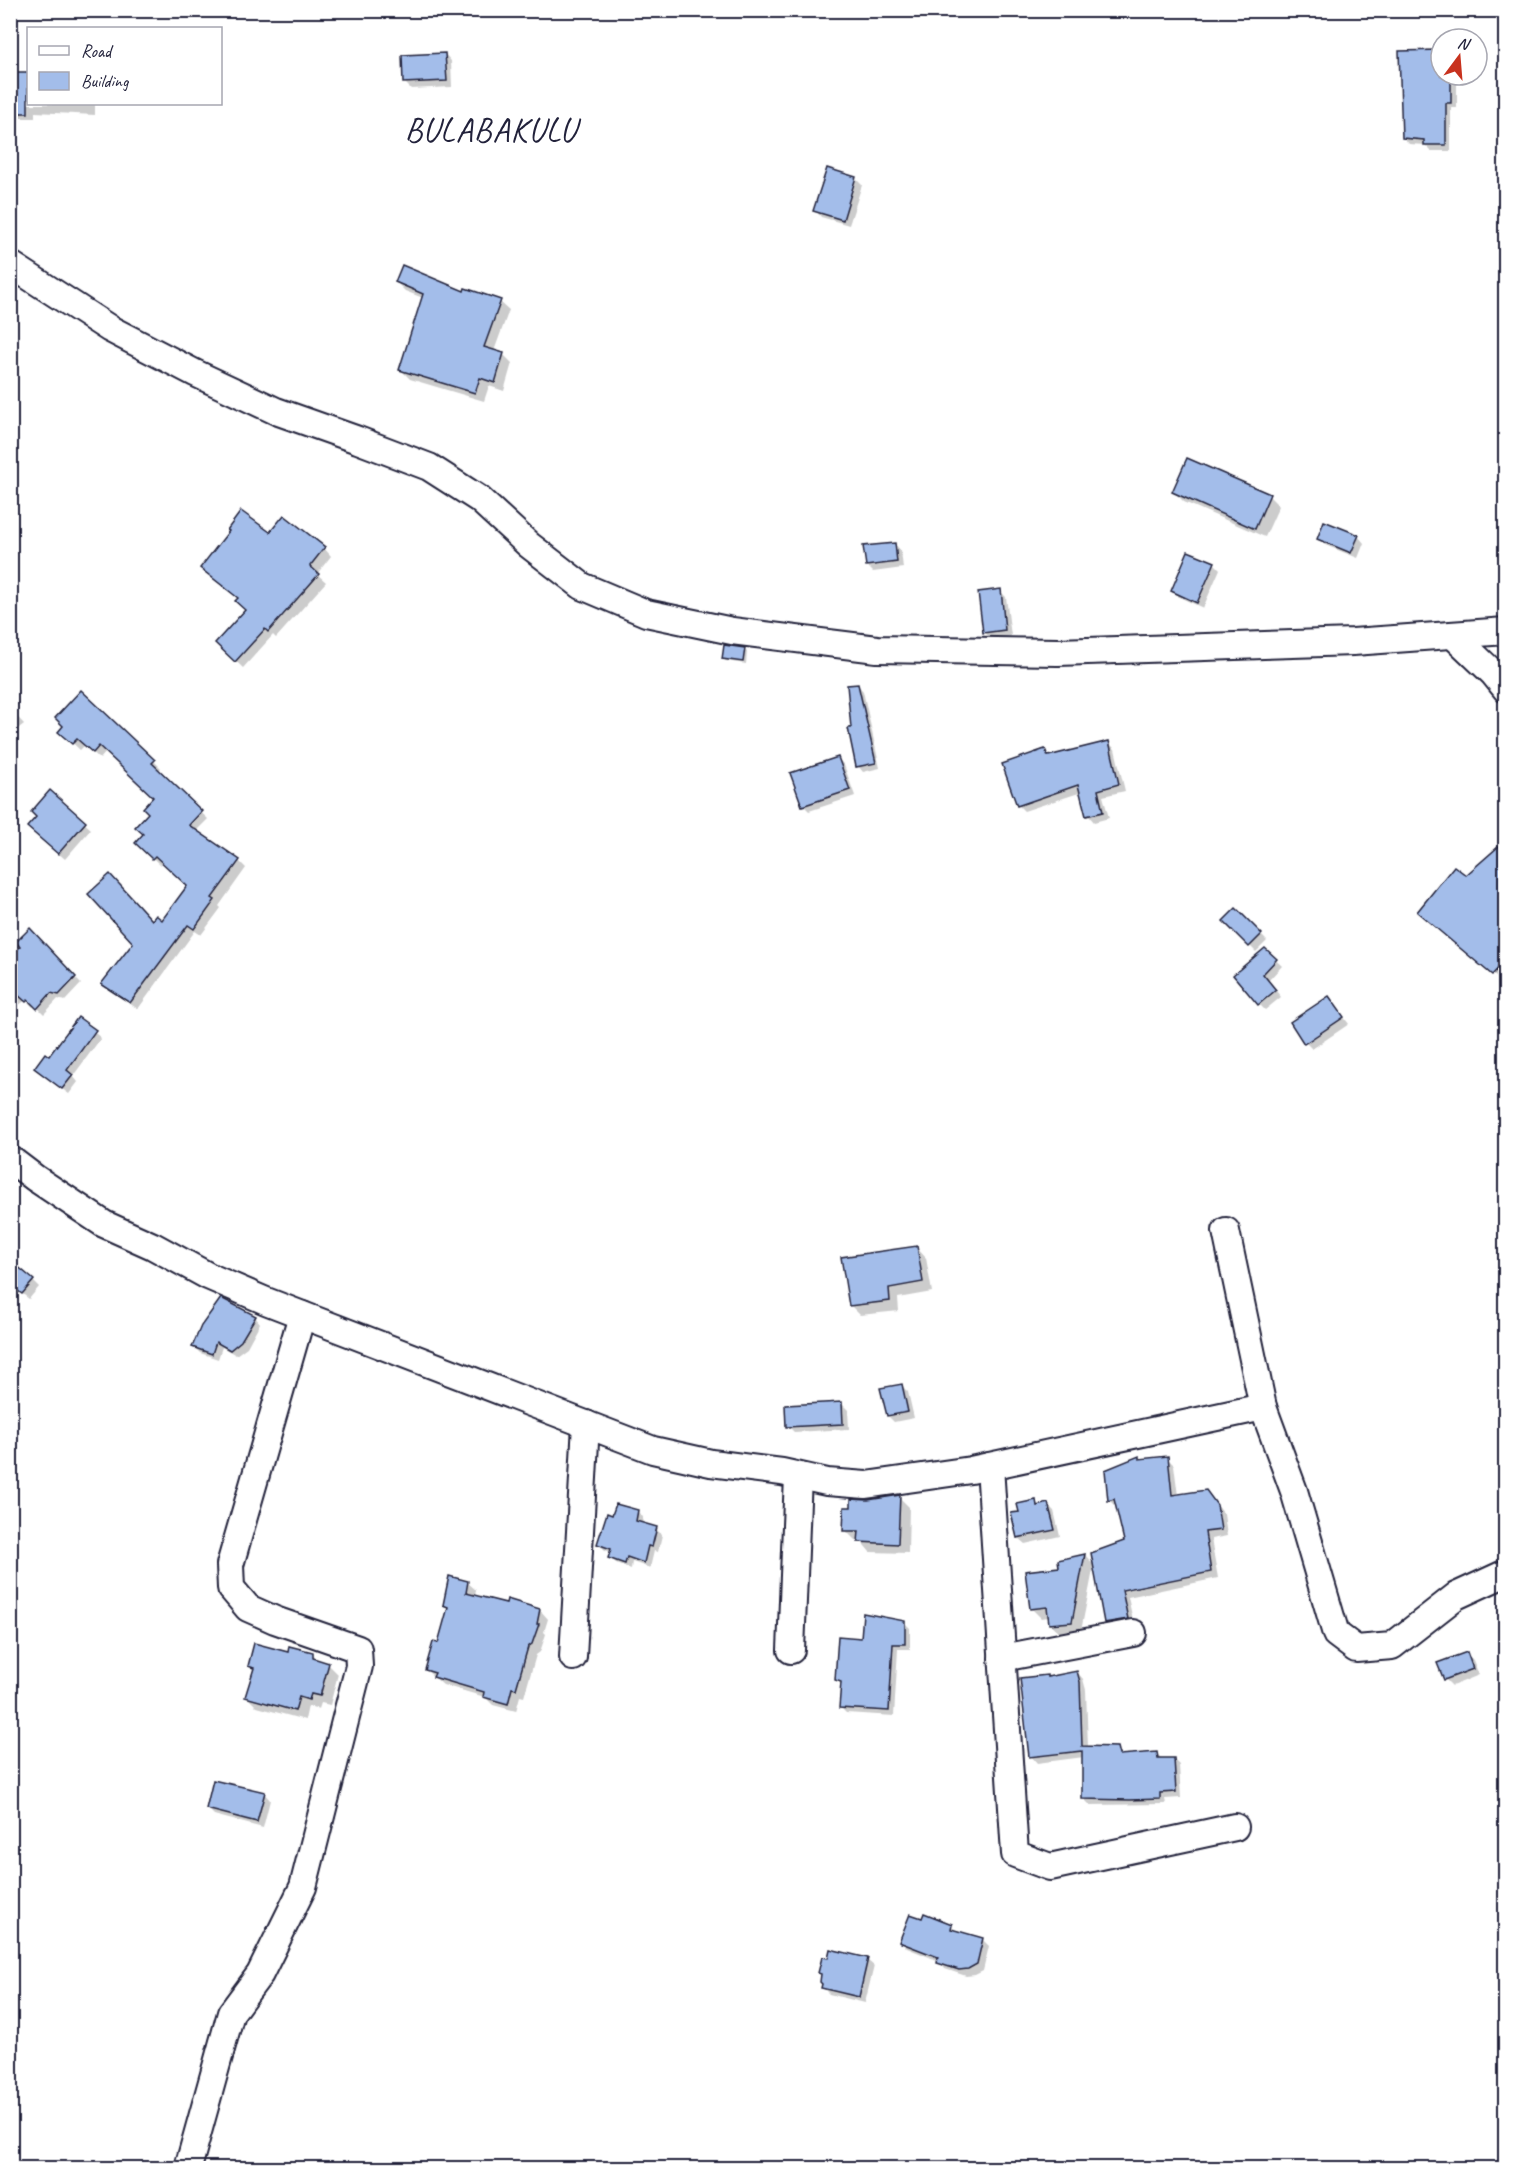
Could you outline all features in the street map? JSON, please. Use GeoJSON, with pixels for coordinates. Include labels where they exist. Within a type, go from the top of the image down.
{"type":"FeatureCollection","features":[{"type":"Feature","properties":{"kind":"street"},"geometry":{"type":"LineString","coordinates":[[10,264],[110,329],[205,377],[276,411],[429,467],[479,499],[529,544],[582,586],[646,612],[732,631],[877,649],[1058,652],[1353,642],[1506,631]]}},
{"type":"Feature","properties":{"kind":"street"},"geometry":{"type":"LineString","coordinates":[[1453,635],[1493,673],[1506,689]]}},
{"type":"Feature","properties":{"kind":"street"},"geometry":{"type":"LineString","coordinates":[[10,1159],[104,1224],[153,1246],[208,1276],[302,1315],[653,1450],[711,1463],[827,1482],[866,1485],[990,1466],[1263,1407]]}},
{"type":"Feature","properties":{"kind":"street"},"geometry":{"type":"LineString","coordinates":[[1226,1231],[1263,1407],[1294,1491],[1336,1634],[1356,1649],[1392,1646],[1456,1596],[1506,1573]]}},
{"type":"Feature","properties":{"kind":"street"},"geometry":{"type":"LineString","coordinates":[[188,2169],[231,2013],[260,1974],[303,1887],[359,1666],[358,1649],[275,1620],[248,1608],[231,1588],[230,1565],[302,1315]]}},
{"type":"Feature","properties":{"kind":"street"},"geometry":{"type":"LineString","coordinates":[[573,1657],[586,1424]]}},
{"type":"Feature","properties":{"kind":"street"},"geometry":{"type":"LineString","coordinates":[[990,1466],[1015,1854],[1050,1867],[1235,1827]]}},
{"type":"Feature","properties":{"kind":"street"},"geometry":{"type":"LineString","coordinates":[[791,1650],[798,1476]]}},
{"type":"Feature","properties":{"kind":"street"},"geometry":{"type":"LineString","coordinates":[[1002,1658],[1133,1633]]}},
{"type":"Feature","properties":{"kind":"building"},"geometry":{"type":"Polygon","coordinates":[[[1429,50],[1429,87],[1451,87],[1451,103],[1446,103],[1446,145],[1424,145],[1424,140],[1402,138],[1399,51],[1429,50]]]}},
{"type":"Feature","properties":{"kind":"building"},"geometry":{"type":"Polygon","coordinates":[[[445,53],[447,81],[403,83],[402,55],[445,53]]]}},
{"type":"Feature","properties":{"kind":"building"},"geometry":{"type":"Polygon","coordinates":[[[10,72],[27,72],[28,113],[10,113],[10,72]]]}},
{"type":"Feature","properties":{"kind":"building"},"geometry":{"type":"Polygon","coordinates":[[[827,168],[856,177],[843,220],[813,211],[827,168]]]}},
{"type":"Feature","properties":{"kind":"building"},"geometry":{"type":"Polygon","coordinates":[[[402,265],[464,291],[465,288],[501,300],[484,347],[504,353],[495,383],[480,378],[475,393],[399,370],[423,294],[395,282],[402,265]]]}},
{"type":"Feature","properties":{"kind":"building"},"geometry":{"type":"Polygon","coordinates":[[[1187,458],[1270,494],[1255,529],[1172,492],[1187,458]]]}},
{"type":"Feature","properties":{"kind":"building"},"geometry":{"type":"Polygon","coordinates":[[[241,511],[270,532],[284,515],[325,547],[310,566],[319,574],[268,632],[265,629],[235,662],[215,643],[245,610],[235,601],[238,598],[200,568],[229,531],[227,530],[241,511]]]}},
{"type":"Feature","properties":{"kind":"building"},"geometry":{"type":"Polygon","coordinates":[[[1324,521],[1359,535],[1351,553],[1317,539],[1324,521]]]}},
{"type":"Feature","properties":{"kind":"building"},"geometry":{"type":"Polygon","coordinates":[[[895,543],[897,562],[866,566],[863,546],[895,543]]]}},
{"type":"Feature","properties":{"kind":"building"},"geometry":{"type":"Polygon","coordinates":[[[1188,551],[1215,562],[1197,603],[1171,591],[1188,551]]]}},
{"type":"Feature","properties":{"kind":"building"},"geometry":{"type":"Polygon","coordinates":[[[1001,589],[1005,630],[983,633],[978,592],[1001,589]]]}},
{"type":"Feature","properties":{"kind":"building"},"geometry":{"type":"Polygon","coordinates":[[[724,645],[745,648],[743,662],[722,659],[724,645]]]}},
{"type":"Feature","properties":{"kind":"building"},"geometry":{"type":"Polygon","coordinates":[[[858,684],[876,763],[856,767],[848,728],[851,728],[847,685],[858,684]]]}},
{"type":"Feature","properties":{"kind":"building"},"geometry":{"type":"Polygon","coordinates":[[[81,690],[155,760],[152,763],[202,811],[189,825],[240,860],[212,898],[215,900],[194,929],[188,925],[130,1003],[101,984],[133,943],[88,894],[110,874],[152,920],[156,915],[162,920],[187,886],[155,856],[152,859],[135,843],[143,834],[135,827],[148,813],[143,808],[153,797],[99,746],[93,753],[77,739],[72,744],[58,732],[63,726],[55,718],[81,690]]]}},
{"type":"Feature","properties":{"kind":"building"},"geometry":{"type":"Polygon","coordinates":[[[1109,741],[1119,784],[1098,790],[1103,812],[1086,816],[1078,785],[1017,806],[1002,764],[1045,749],[1048,756],[1109,741]]]}},
{"type":"Feature","properties":{"kind":"building"},"geometry":{"type":"Polygon","coordinates":[[[838,757],[850,790],[802,806],[790,773],[838,757]]]}},
{"type":"Feature","properties":{"kind":"building"},"geometry":{"type":"Polygon","coordinates":[[[50,790],[86,822],[58,854],[27,827],[36,817],[31,812],[50,790]]]}},
{"type":"Feature","properties":{"kind":"building"},"geometry":{"type":"Polygon","coordinates":[[[1506,840],[1506,960],[1492,975],[1417,912],[1454,866],[1466,875],[1506,840]]]}},
{"type":"Feature","properties":{"kind":"building"},"geometry":{"type":"Polygon","coordinates":[[[1236,908],[1262,934],[1249,947],[1223,921],[1236,908]]]}},
{"type":"Feature","properties":{"kind":"building"},"geometry":{"type":"Polygon","coordinates":[[[30,928],[76,977],[59,995],[51,993],[37,1009],[28,1000],[26,1002],[18,995],[10,1001],[10,954],[20,947],[16,942],[30,928]]]}},
{"type":"Feature","properties":{"kind":"building"},"geometry":{"type":"Polygon","coordinates":[[[1265,948],[1277,959],[1263,974],[1276,990],[1258,1005],[1233,975],[1265,948]]]}},
{"type":"Feature","properties":{"kind":"building"},"geometry":{"type":"Polygon","coordinates":[[[1329,996],[1344,1017],[1304,1044],[1290,1022],[1329,996]]]}},
{"type":"Feature","properties":{"kind":"building"},"geometry":{"type":"Polygon","coordinates":[[[78,1017],[96,1030],[67,1070],[73,1075],[62,1089],[34,1068],[45,1053],[49,1056],[78,1017]]]}},
{"type":"Feature","properties":{"kind":"building"},"geometry":{"type":"Polygon","coordinates":[[[917,1246],[923,1282],[889,1288],[890,1301],[849,1306],[841,1257],[917,1246]]]}},
{"type":"Feature","properties":{"kind":"building"},"geometry":{"type":"Polygon","coordinates":[[[10,1260],[34,1280],[22,1294],[10,1285],[10,1260]]]}},
{"type":"Feature","properties":{"kind":"building"},"geometry":{"type":"Polygon","coordinates":[[[221,1298],[256,1316],[241,1341],[230,1350],[216,1342],[212,1354],[192,1347],[201,1326],[221,1298]]]}},
{"type":"Feature","properties":{"kind":"building"},"geometry":{"type":"Polygon","coordinates":[[[902,1384],[908,1412],[887,1416],[880,1388],[902,1384]]]}},
{"type":"Feature","properties":{"kind":"building"},"geometry":{"type":"Polygon","coordinates":[[[842,1402],[843,1424],[786,1427],[785,1405],[842,1402]]]}},
{"type":"Feature","properties":{"kind":"building"},"geometry":{"type":"Polygon","coordinates":[[[1139,1456],[1139,1459],[1168,1456],[1172,1495],[1206,1490],[1217,1505],[1221,1530],[1205,1532],[1211,1572],[1122,1590],[1128,1619],[1104,1623],[1091,1553],[1124,1541],[1114,1499],[1108,1501],[1105,1470],[1139,1456]]]}},
{"type":"Feature","properties":{"kind":"building"},"geometry":{"type":"Polygon","coordinates":[[[900,1495],[898,1544],[858,1542],[859,1531],[843,1531],[844,1507],[851,1507],[851,1499],[868,1500],[900,1495]]]}},
{"type":"Feature","properties":{"kind":"building"},"geometry":{"type":"Polygon","coordinates":[[[1036,1500],[1037,1506],[1048,1503],[1055,1530],[1017,1538],[1011,1513],[1019,1512],[1017,1504],[1036,1500]]]}},
{"type":"Feature","properties":{"kind":"building"},"geometry":{"type":"Polygon","coordinates":[[[616,1504],[638,1510],[636,1521],[657,1527],[652,1547],[648,1546],[644,1563],[627,1557],[625,1564],[608,1558],[611,1549],[597,1544],[607,1513],[612,1515],[616,1504]]]}},
{"type":"Feature","properties":{"kind":"building"},"geometry":{"type":"Polygon","coordinates":[[[1085,1554],[1072,1622],[1049,1624],[1047,1607],[1030,1609],[1025,1571],[1059,1567],[1058,1560],[1085,1554]]]}},
{"type":"Feature","properties":{"kind":"building"},"geometry":{"type":"Polygon","coordinates":[[[449,1576],[468,1581],[466,1593],[506,1603],[507,1599],[540,1609],[537,1624],[539,1624],[532,1644],[528,1647],[516,1689],[512,1688],[508,1704],[483,1697],[484,1692],[433,1677],[435,1673],[425,1670],[433,1642],[438,1643],[448,1607],[443,1605],[449,1576]]]}},
{"type":"Feature","properties":{"kind":"building"},"geometry":{"type":"Polygon","coordinates":[[[863,1613],[905,1621],[905,1644],[893,1644],[889,1711],[839,1708],[841,1682],[835,1680],[838,1636],[861,1638],[863,1613]]]}},
{"type":"Feature","properties":{"kind":"building"},"geometry":{"type":"Polygon","coordinates":[[[254,1643],[288,1652],[289,1646],[313,1652],[313,1658],[329,1663],[320,1696],[311,1694],[309,1700],[299,1697],[295,1711],[245,1697],[254,1668],[248,1666],[254,1643]]]}},
{"type":"Feature","properties":{"kind":"building"},"geometry":{"type":"Polygon","coordinates":[[[1467,1652],[1473,1669],[1444,1680],[1437,1663],[1467,1652]]]}},
{"type":"Feature","properties":{"kind":"building"},"geometry":{"type":"Polygon","coordinates":[[[1077,1671],[1080,1682],[1082,1746],[1117,1747],[1119,1755],[1157,1752],[1158,1758],[1174,1758],[1176,1792],[1160,1793],[1160,1799],[1082,1799],[1082,1751],[1029,1757],[1020,1678],[1047,1675],[1047,1677],[1077,1671]]]}},
{"type":"Feature","properties":{"kind":"building"},"geometry":{"type":"Polygon","coordinates":[[[213,1780],[265,1792],[257,1822],[206,1809],[213,1780]]]}},
{"type":"Feature","properties":{"kind":"building"},"geometry":{"type":"Polygon","coordinates":[[[924,1913],[952,1924],[951,1929],[983,1938],[977,1964],[968,1969],[959,1970],[937,1963],[938,1957],[899,1942],[910,1914],[922,1918],[924,1913]]]}},
{"type":"Feature","properties":{"kind":"building"},"geometry":{"type":"Polygon","coordinates":[[[830,1949],[868,1958],[859,1997],[821,1988],[821,1974],[818,1973],[822,1957],[828,1958],[830,1949]]]}},
{"type":"Feature","properties":{"kind":"district","name":"BULABAKULU"},"geometry":{"type":"Point","coordinates":[491,130]}}]}
